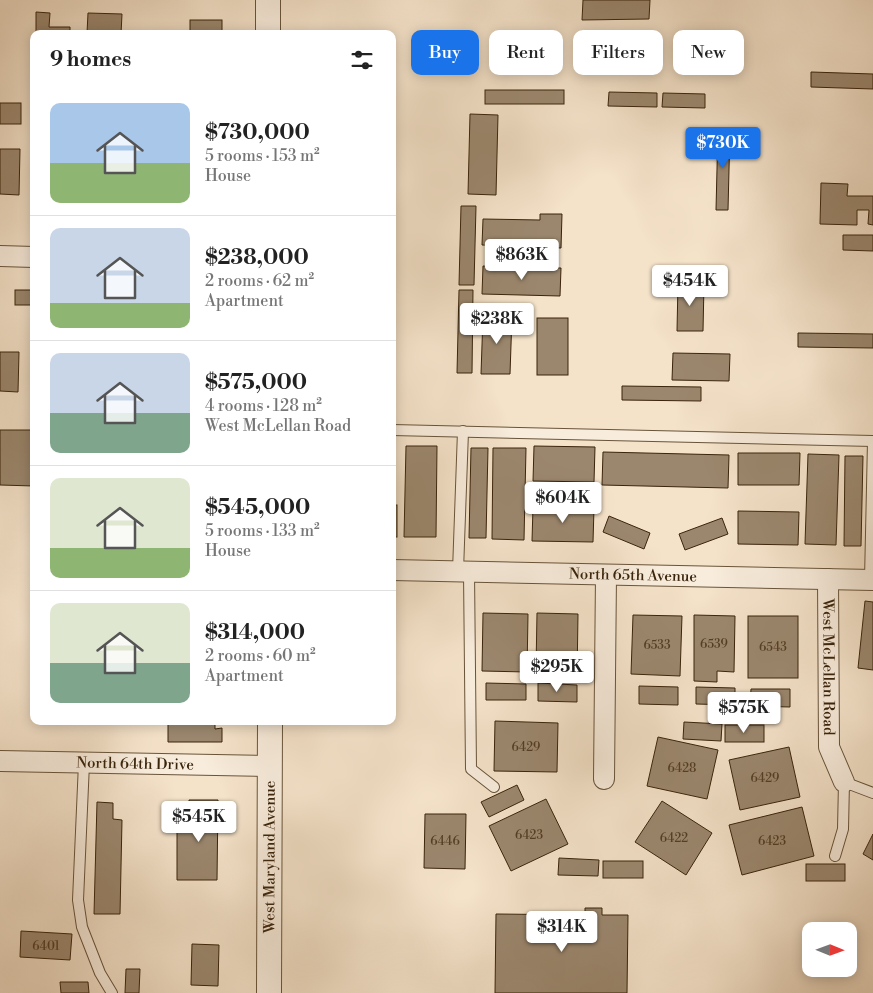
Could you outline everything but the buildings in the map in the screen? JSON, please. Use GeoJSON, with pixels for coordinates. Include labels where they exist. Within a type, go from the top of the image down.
{"type":"FeatureCollection","features":[{"type":"Feature","properties":{"kind":"street"},"geometry":{"type":"LineString","coordinates":[[268,0],[268,30]]}},
{"type":"Feature","properties":{"kind":"street"},"geometry":{"type":"LineString","coordinates":[[0,256],[30,257]]}},
{"type":"Feature","properties":{"kind":"street","name":"North 65th Avenue"},"geometry":{"type":"LineString","coordinates":[[396,570],[872,580]]}},
{"type":"Feature","properties":{"kind":"street"},"geometry":{"type":"LineString","coordinates":[[604,779],[606,574]]}},
{"type":"Feature","properties":{"kind":"street","name":"West McLellan Road"},"geometry":{"type":"LineString","coordinates":[[828,579],[829,747],[844,782]]}},
{"type":"Feature","properties":{"kind":"street","name":"West Maryland Avenue"},"geometry":{"type":"LineString","coordinates":[[270,725],[270,993]]}},
{"type":"Feature","properties":{"kind":"street","name":"North 64th Drive"},"geometry":{"type":"LineString","coordinates":[[0,761],[270,766]]}},
{"type":"Feature","properties":{"kind":"lane"},"geometry":{"type":"LineString","coordinates":[[396,430],[873,441],[872,580]]}},
{"type":"Feature","properties":{"kind":"lane"},"geometry":{"type":"LineString","coordinates":[[463,431],[463,572],[471,769],[494,787]]}},
{"type":"Feature","properties":{"kind":"lane"},"geometry":{"type":"LineString","coordinates":[[84,763],[78,900],[82,927],[100,973],[112,993]]}},
{"type":"Feature","properties":{"kind":"lane"},"geometry":{"type":"LineString","coordinates":[[835,856],[843,829],[844,782],[873,793]]}}]}
